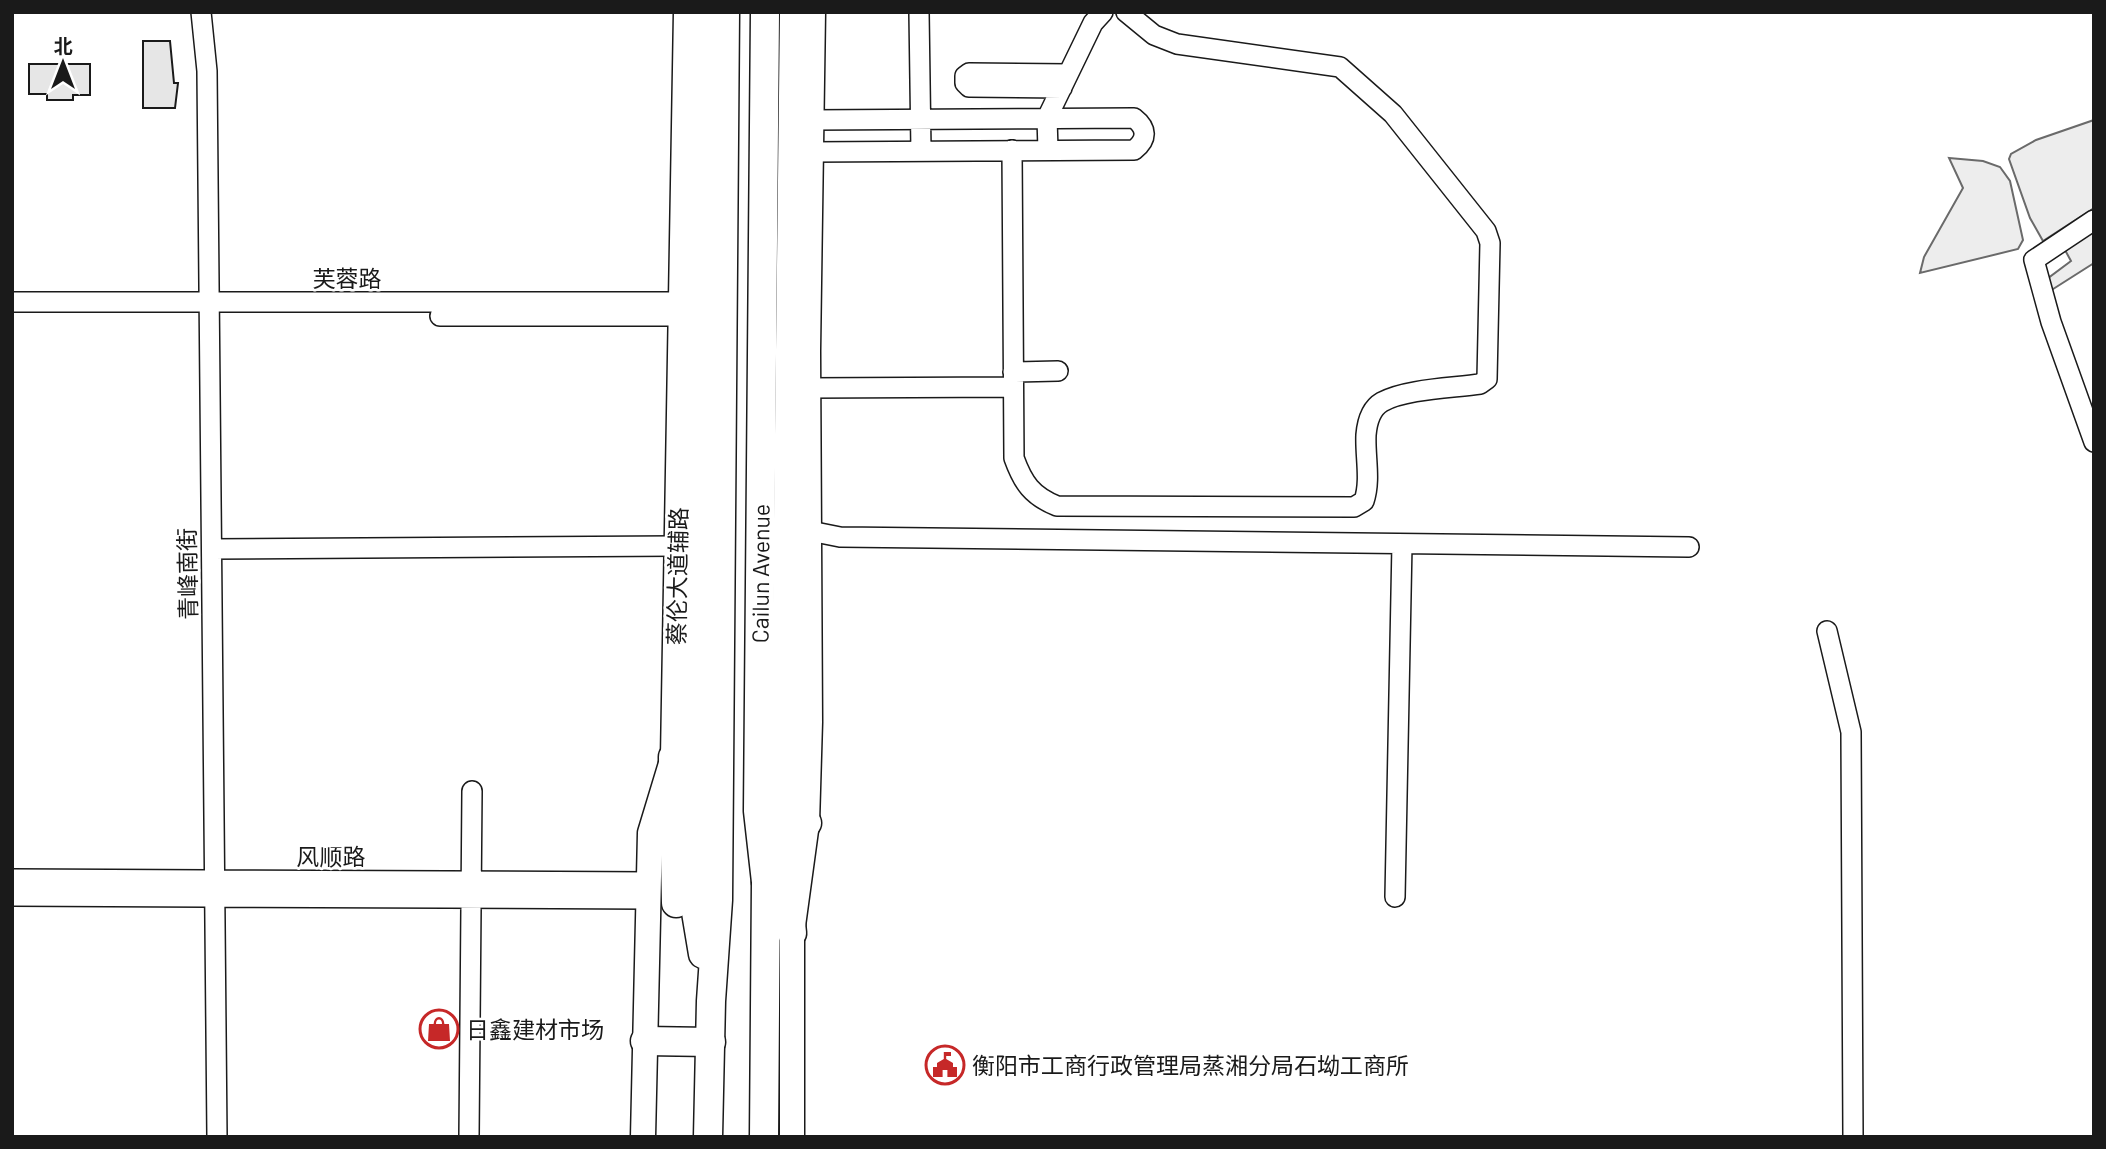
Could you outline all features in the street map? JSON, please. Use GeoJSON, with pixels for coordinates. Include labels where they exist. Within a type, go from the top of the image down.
{"type":"FeatureCollection","features":[{"type":"Feature","properties":{"kind":"highway"},"geometry":{"type":"LineString","coordinates":[[704,12],[691,309],[687,649],[694,900],[710,1001]]}},
{"type":"Feature","properties":{"kind":"highway","name":"Cailun Avenue"},"geometry":{"type":"LineString","coordinates":[[708,1137],[710,1001],[718,900],[725,12]]}},
{"type":"Feature","properties":{"kind":"highway","name":"Cailun Avenue"},"geometry":{"type":"LineString","coordinates":[[764,1137],[766,882],[758,811],[765,12]]}},
{"type":"Feature","properties":{"kind":"highway"},"geometry":{"type":"LineString","coordinates":[[792,933],[784,857],[798,722],[805,113],[793,58],[794,12]]}},
{"type":"Feature","properties":{"kind":"highway"},"geometry":{"type":"LineString","coordinates":[[673,757],[676,902],[710,1001]]}},
{"type":"Feature","properties":{"kind":"highway"},"geometry":{"type":"LineString","coordinates":[[766,882],[807,823]]}},
{"type":"Feature","properties":{"kind":"highway"},"geometry":{"type":"LineString","coordinates":[[645,1041],[710,1042]]}},
{"type":"Feature","properties":{"kind":"main road"},"geometry":{"type":"LineString","coordinates":[[686,12],[691,309]]}},
{"type":"Feature","properties":{"kind":"main road"},"geometry":{"type":"LineString","coordinates":[[799,531],[809,388],[811,152],[805,113],[813,12]]}},
{"type":"Feature","properties":{"kind":"main road","name":"蔡伦大道辅路"},"geometry":{"type":"LineString","coordinates":[[643,1137],[650,833],[673,757],[687,649]]}},
{"type":"Feature","properties":{"kind":"main road"},"geometry":{"type":"LineString","coordinates":[[792,1137],[792,933],[807,823],[798,722]]}},
{"type":"Feature","properties":{"kind":"street","name":"青峰南街"},"geometry":{"type":"LineString","coordinates":[[201,12],[207,71],[214,309],[220,888],[227,1137]]}},
{"type":"Feature","properties":{"kind":"street","name":"青峰南街"},"geometry":{"type":"LineString","coordinates":[[210,12],[217,70],[214,309]]}},
{"type":"Feature","properties":{"kind":"street"},"geometry":{"type":"LineString","coordinates":[[919,12],[921,151]]}},
{"type":"Feature","properties":{"kind":"street"},"geometry":{"type":"LineString","coordinates":[[1048,150],[1047,118],[1093,23],[1103,12]]}},
{"type":"Feature","properties":{"kind":"street"},"geometry":{"type":"LineString","coordinates":[[1012,150],[1014,458],[1024,484],[1040,499],[1057,506],[1354,507],[1364,501],[1367,490],[1366,435],[1373,410],[1382,402],[1403,396],[1480,384],[1487,379],[1490,371],[1490,243],[1486,231],[1377,98],[1340,67],[1177,44],[1154,35],[1126,12]]}},
{"type":"Feature","properties":{"kind":"street"},"geometry":{"type":"LineString","coordinates":[[805,113],[921,119],[1134,118],[1142,124],[1145,134],[1142,144],[1134,150],[811,152]]}},
{"type":"Feature","properties":{"kind":"street"},"geometry":{"type":"LineString","coordinates":[[2094,220],[2034,260],[2051,322],[2094,442]]}},
{"type":"Feature","properties":{"kind":"street","name":"芙蓉路"},"geometry":{"type":"LineString","coordinates":[[12,302],[214,309]]}},
{"type":"Feature","properties":{"kind":"street","name":"芙蓉路"},"geometry":{"type":"LineString","coordinates":[[12,315],[214,309],[691,309]]}},
{"type":"Feature","properties":{"kind":"street"},"geometry":{"type":"LineString","coordinates":[[809,388],[1013,379],[1058,371]]}},
{"type":"Feature","properties":{"kind":"street"},"geometry":{"type":"LineString","coordinates":[[799,531],[840,537],[1689,547]]}},
{"type":"Feature","properties":{"kind":"street"},"geometry":{"type":"LineString","coordinates":[[1395,897],[1402,544]]}},
{"type":"Feature","properties":{"kind":"street"},"geometry":{"type":"LineString","coordinates":[[217,549],[688,546]]}},
{"type":"Feature","properties":{"kind":"street"},"geometry":{"type":"LineString","coordinates":[[1827,631],[1851,732],[1853,1137]]}},
{"type":"Feature","properties":{"kind":"street"},"geometry":{"type":"LineString","coordinates":[[469,1137],[472,791]]}},
{"type":"Feature","properties":{"kind":"street","name":"风顺路"},"geometry":{"type":"LineString","coordinates":[[12,880],[220,888],[648,890]]}},
{"type":"Feature","properties":{"kind":"street","name":"青峰南街"},"geometry":{"type":"LineString","coordinates":[[217,1137],[220,888]]}},
{"type":"Feature","properties":{"kind":"street","name":"风顺路"},"geometry":{"type":"LineString","coordinates":[[12,896],[220,888]]}},
{"type":"Feature","properties":{"kind":"shaded area"},"geometry":{"type":"Polygon","coordinates":[[[2094,120],[2094,208],[2043,241],[2030,218],[2009,159],[2011,154],[2036,140],[2094,120]]]}},
{"type":"Feature","properties":{"kind":"shaded area"},"geometry":{"type":"Polygon","coordinates":[[[1949,158],[1983,161],[2000,167],[2010,181],[2023,240],[2018,249],[1920,273],[1924,257],[1963,188],[1949,158]]]}},
{"type":"Feature","properties":{"kind":"shaded area"},"geometry":{"type":"Polygon","coordinates":[[[2094,228],[2094,263],[2050,291],[2047,279],[2071,261],[2065,250],[2094,228]]]}},
{"type":"Feature","properties":{"kind":"building"},"geometry":{"type":"Polygon","coordinates":[[[143,41],[170,41],[174,83],[178,83],[175,108],[143,108],[143,41]]]}},
{"type":"Feature","properties":{"kind":"building"},"geometry":{"type":"Polygon","coordinates":[[[29,64],[90,64],[90,95],[73,95],[73,100],[47,100],[47,94],[29,94],[29,64]]]}},
{"type":"Feature","properties":{"kind":"place","name":"日鑫建材市场"},"geometry":{"type":"Point","coordinates":[439,1029]}},
{"type":"Feature","properties":{"kind":"place","name":"衡阳市工商行政管理局蒸湘分局石坳工商所"},"geometry":{"type":"Point","coordinates":[945,1065]}}]}
